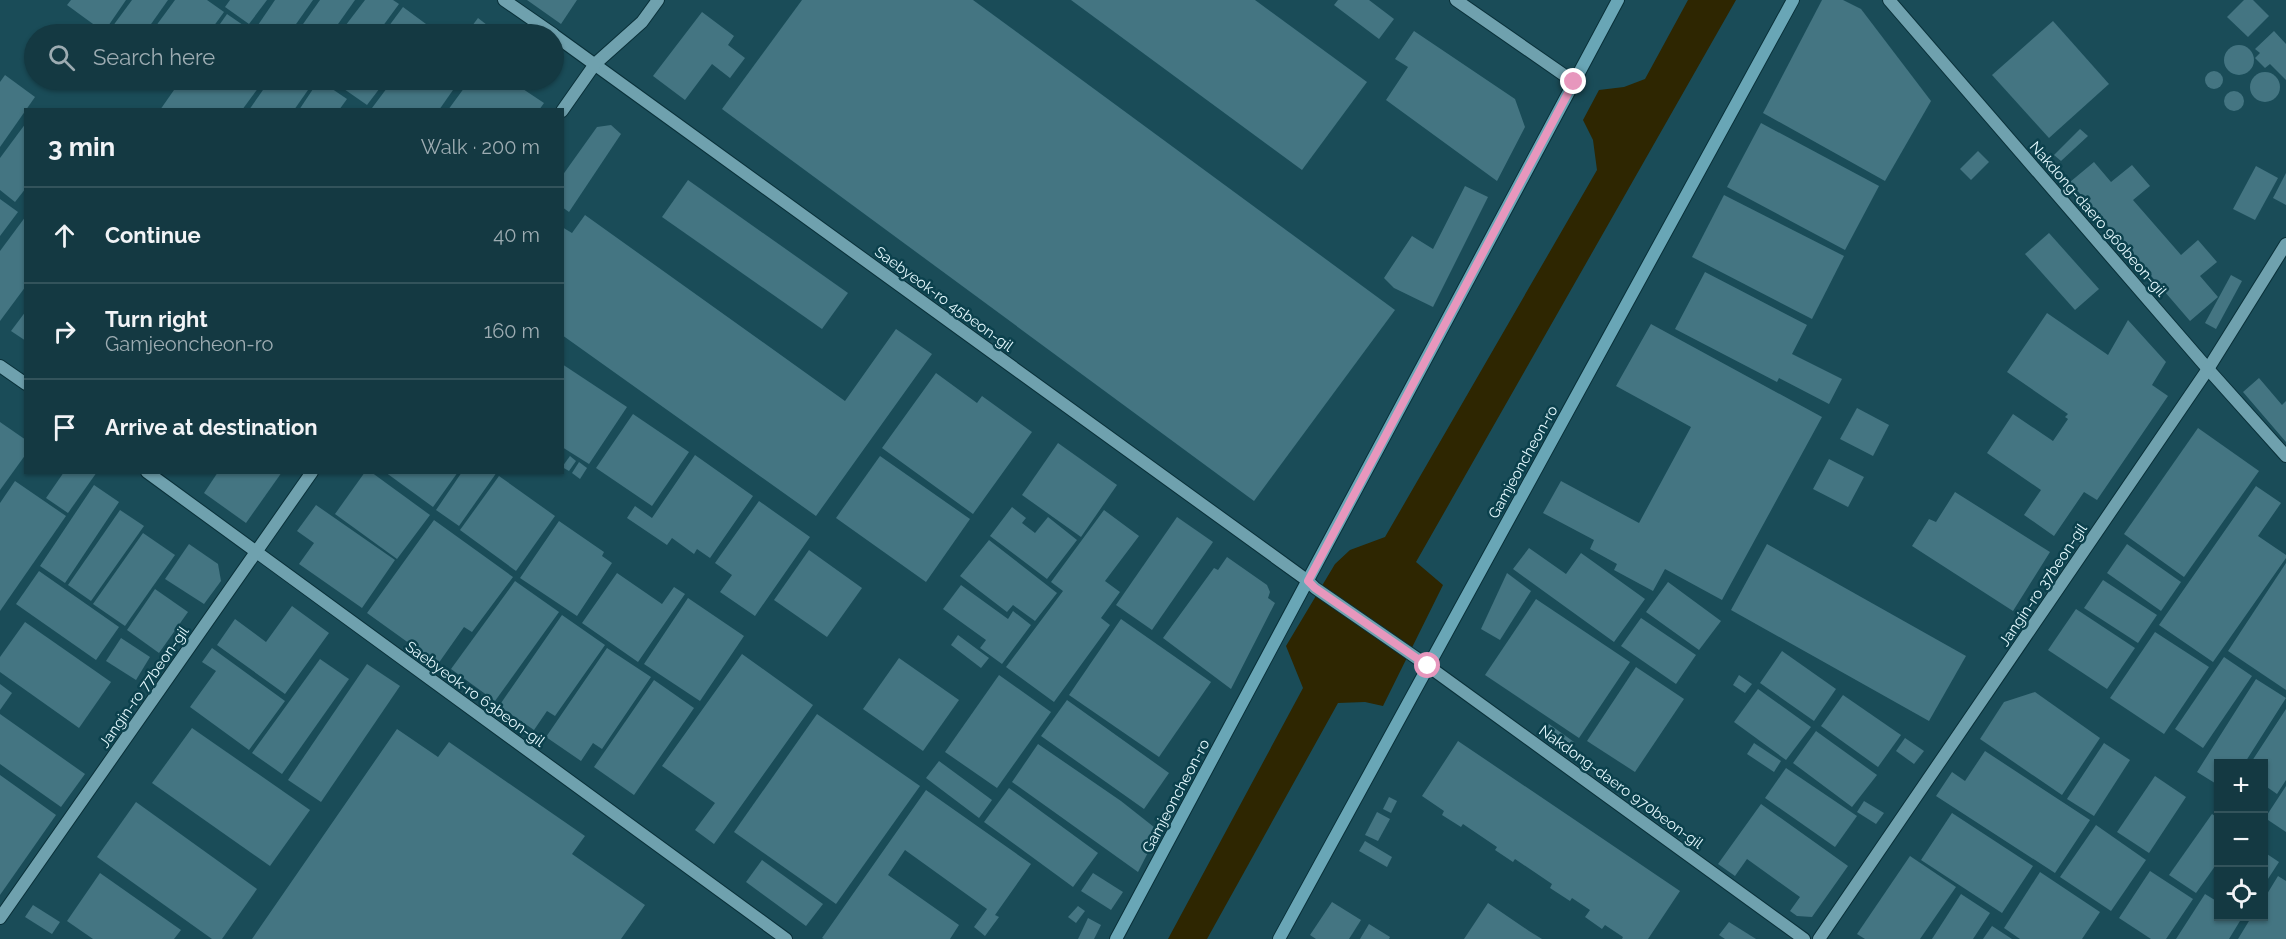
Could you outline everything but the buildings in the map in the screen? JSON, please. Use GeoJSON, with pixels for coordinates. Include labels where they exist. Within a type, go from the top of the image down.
{"type":"FeatureCollection","features":[{"type":"Feature","properties":{"kind":"street","name":"Saebyeok-ro 45beon-gil"},"geometry":{"type":"LineString","coordinates":[[504,0],[538,24]]}},
{"type":"Feature","properties":{"kind":"street"},"geometry":{"type":"LineString","coordinates":[[564,108],[595,64],[642,22],[658,0]]}},
{"type":"Feature","properties":{"kind":"street"},"geometry":{"type":"LineString","coordinates":[[1456,0],[1574,82]]}},
{"type":"Feature","properties":{"kind":"street","name":"Gamjeoncheon-ro"},"geometry":{"type":"LineString","coordinates":[[1116,939],[1311,585],[1618,0]]}},
{"type":"Feature","properties":{"kind":"street","name":"Gamjeoncheon-ro"},"geometry":{"type":"LineString","coordinates":[[1279,939],[1424,663],[1793,0]]}},
{"type":"Feature","properties":{"kind":"street","name":"Nakdong-daero 960beon-gil"},"geometry":{"type":"LineString","coordinates":[[1889,0],[2286,456]]}},
{"type":"Feature","properties":{"kind":"street","name":"Saebyeok-ro 45beon-gil"},"geometry":{"type":"LineString","coordinates":[[564,43],[1311,585],[1424,663]]}},
{"type":"Feature","properties":{"kind":"street","name":"Jangin-ro 37beon-gil"},"geometry":{"type":"LineString","coordinates":[[1819,939],[2208,369],[2286,244]]}},
{"type":"Feature","properties":{"kind":"street"},"geometry":{"type":"LineString","coordinates":[[0,366],[24,383]]}},
{"type":"Feature","properties":{"kind":"street","name":"Saebyeok-ro 63beon-gil"},"geometry":{"type":"LineString","coordinates":[[150,474],[786,939]]}},
{"type":"Feature","properties":{"kind":"street","name":"Jangin-ro 77beon-gil"},"geometry":{"type":"LineString","coordinates":[[0,918],[311,474]]}},
{"type":"Feature","properties":{"kind":"street","name":"Nakdong-daero 970beon-gil"},"geometry":{"type":"LineString","coordinates":[[1424,663],[1804,939]]}},
{"type":"Feature","properties":{"kind":"shaded area"},"geometry":{"type":"Polygon","coordinates":[[[1688,0],[1736,0],[1416,562],[1443,585],[1383,706],[1365,702],[1338,703],[1207,939],[1168,939],[1303,688],[1286,646],[1335,564],[1350,550],[1385,537],[1597,170],[1593,140],[1583,120],[1599,90],[1624,87],[1645,79],[1688,0]]]}},
{"type":"Feature","properties":{"kind":"route"},"geometry":{"type":"LineString","coordinates":[[1428,666],[1308,581],[1574,82]]}}]}
